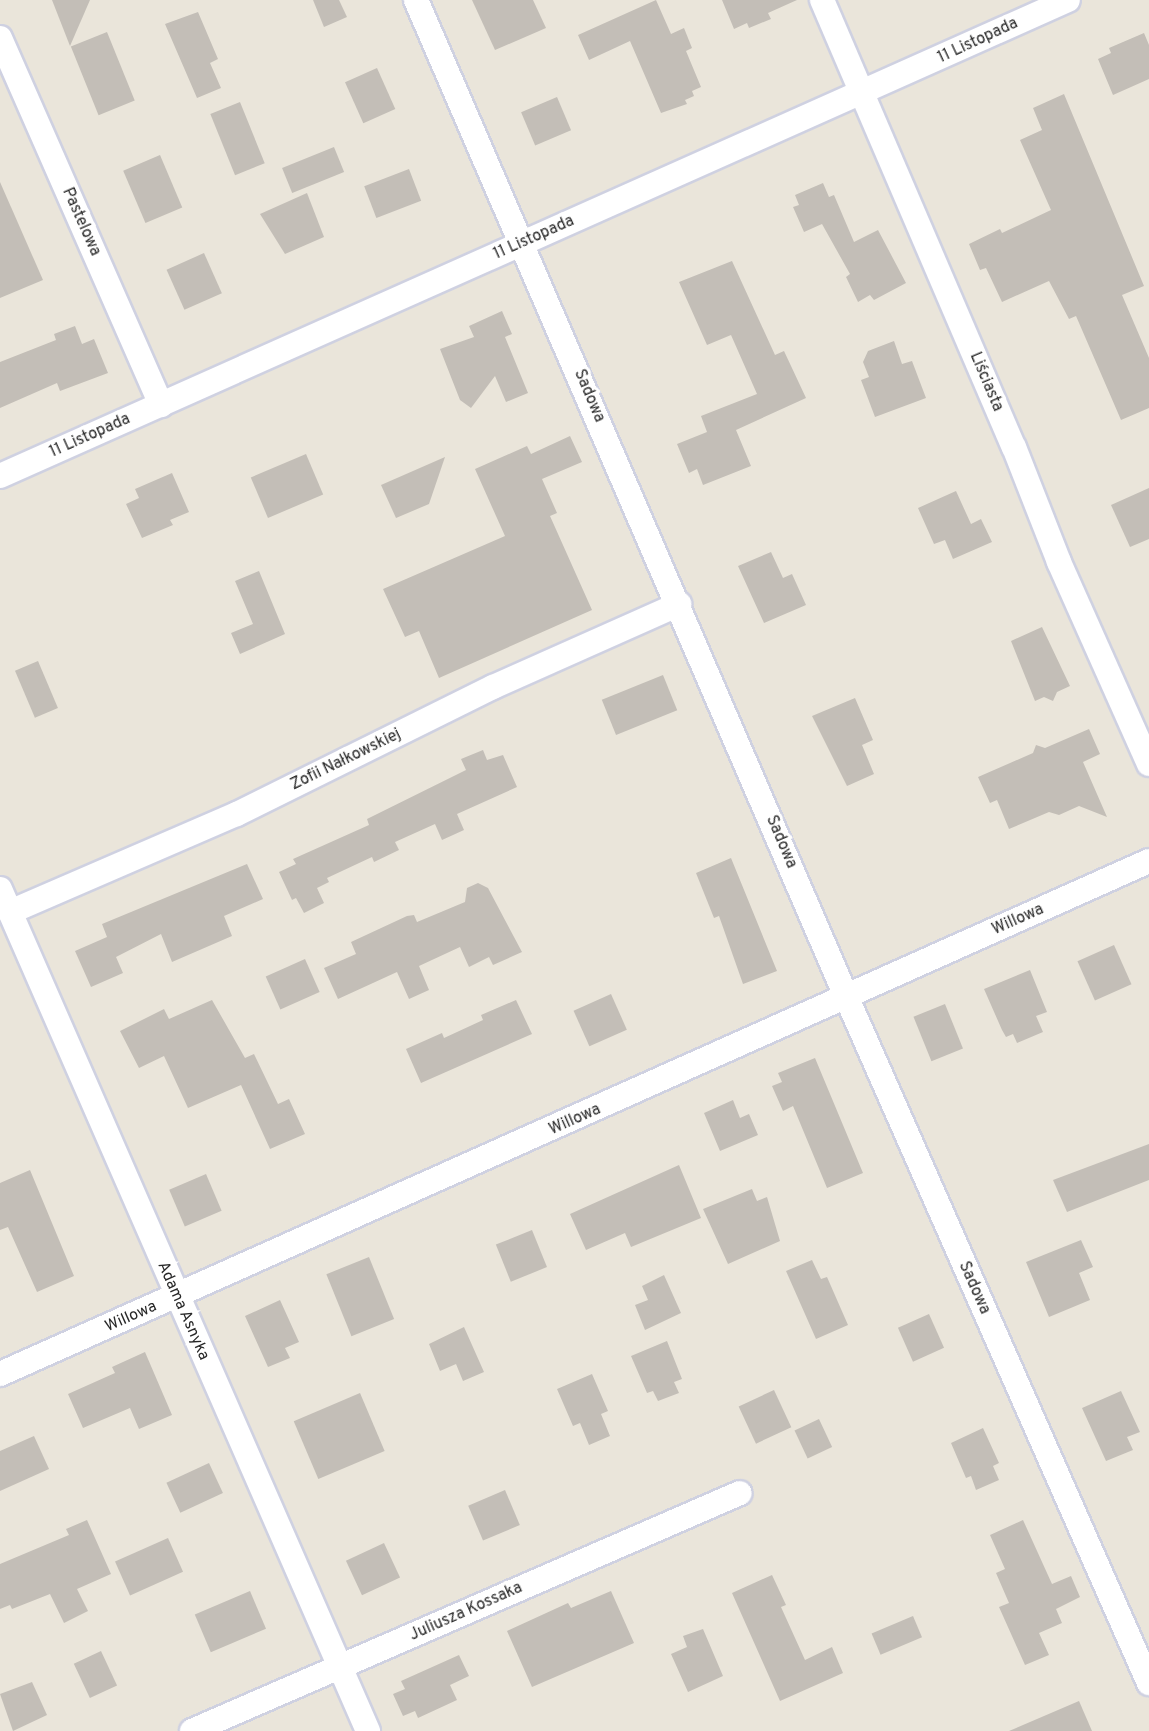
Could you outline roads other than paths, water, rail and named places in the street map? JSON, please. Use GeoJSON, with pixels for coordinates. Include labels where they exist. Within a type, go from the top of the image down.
{"type":"FeatureCollection","features":[{"type":"Feature","properties":{"kind":"street","name":"Sadowa"},"geometry":{"type":"LineString","coordinates":[[416,0],[679,604],[846,996],[1149,1683]]}},
{"type":"Feature","properties":{"kind":"street","name":"Liściasta"},"geometry":{"type":"LineString","coordinates":[[822,0],[1014,447],[1059,562],[1149,764]]}},
{"type":"Feature","properties":{"kind":"street","name":"11 Listopada"},"geometry":{"type":"LineString","coordinates":[[0,476],[863,94],[1068,0]]}},
{"type":"Feature","properties":{"kind":"street","name":"Pastelowa"},"geometry":{"type":"LineString","coordinates":[[0,38],[161,405]]}},
{"type":"Feature","properties":{"kind":"street","name":"Zofii Nałkowskiej"},"geometry":{"type":"LineString","coordinates":[[10,912],[237,814],[493,687],[679,604]]}},
{"type":"Feature","properties":{"kind":"street","name":"Willowa"},"geometry":{"type":"LineString","coordinates":[[0,1374],[1149,861]]}},
{"type":"Feature","properties":{"kind":"street","name":"Adama Asnyka"},"geometry":{"type":"LineString","coordinates":[[0,890],[368,1731]]}},
{"type":"Feature","properties":{"kind":"street","name":"Juliusza Kossaka"},"geometry":{"type":"LineString","coordinates":[[192,1731],[740,1493]]}}]}
